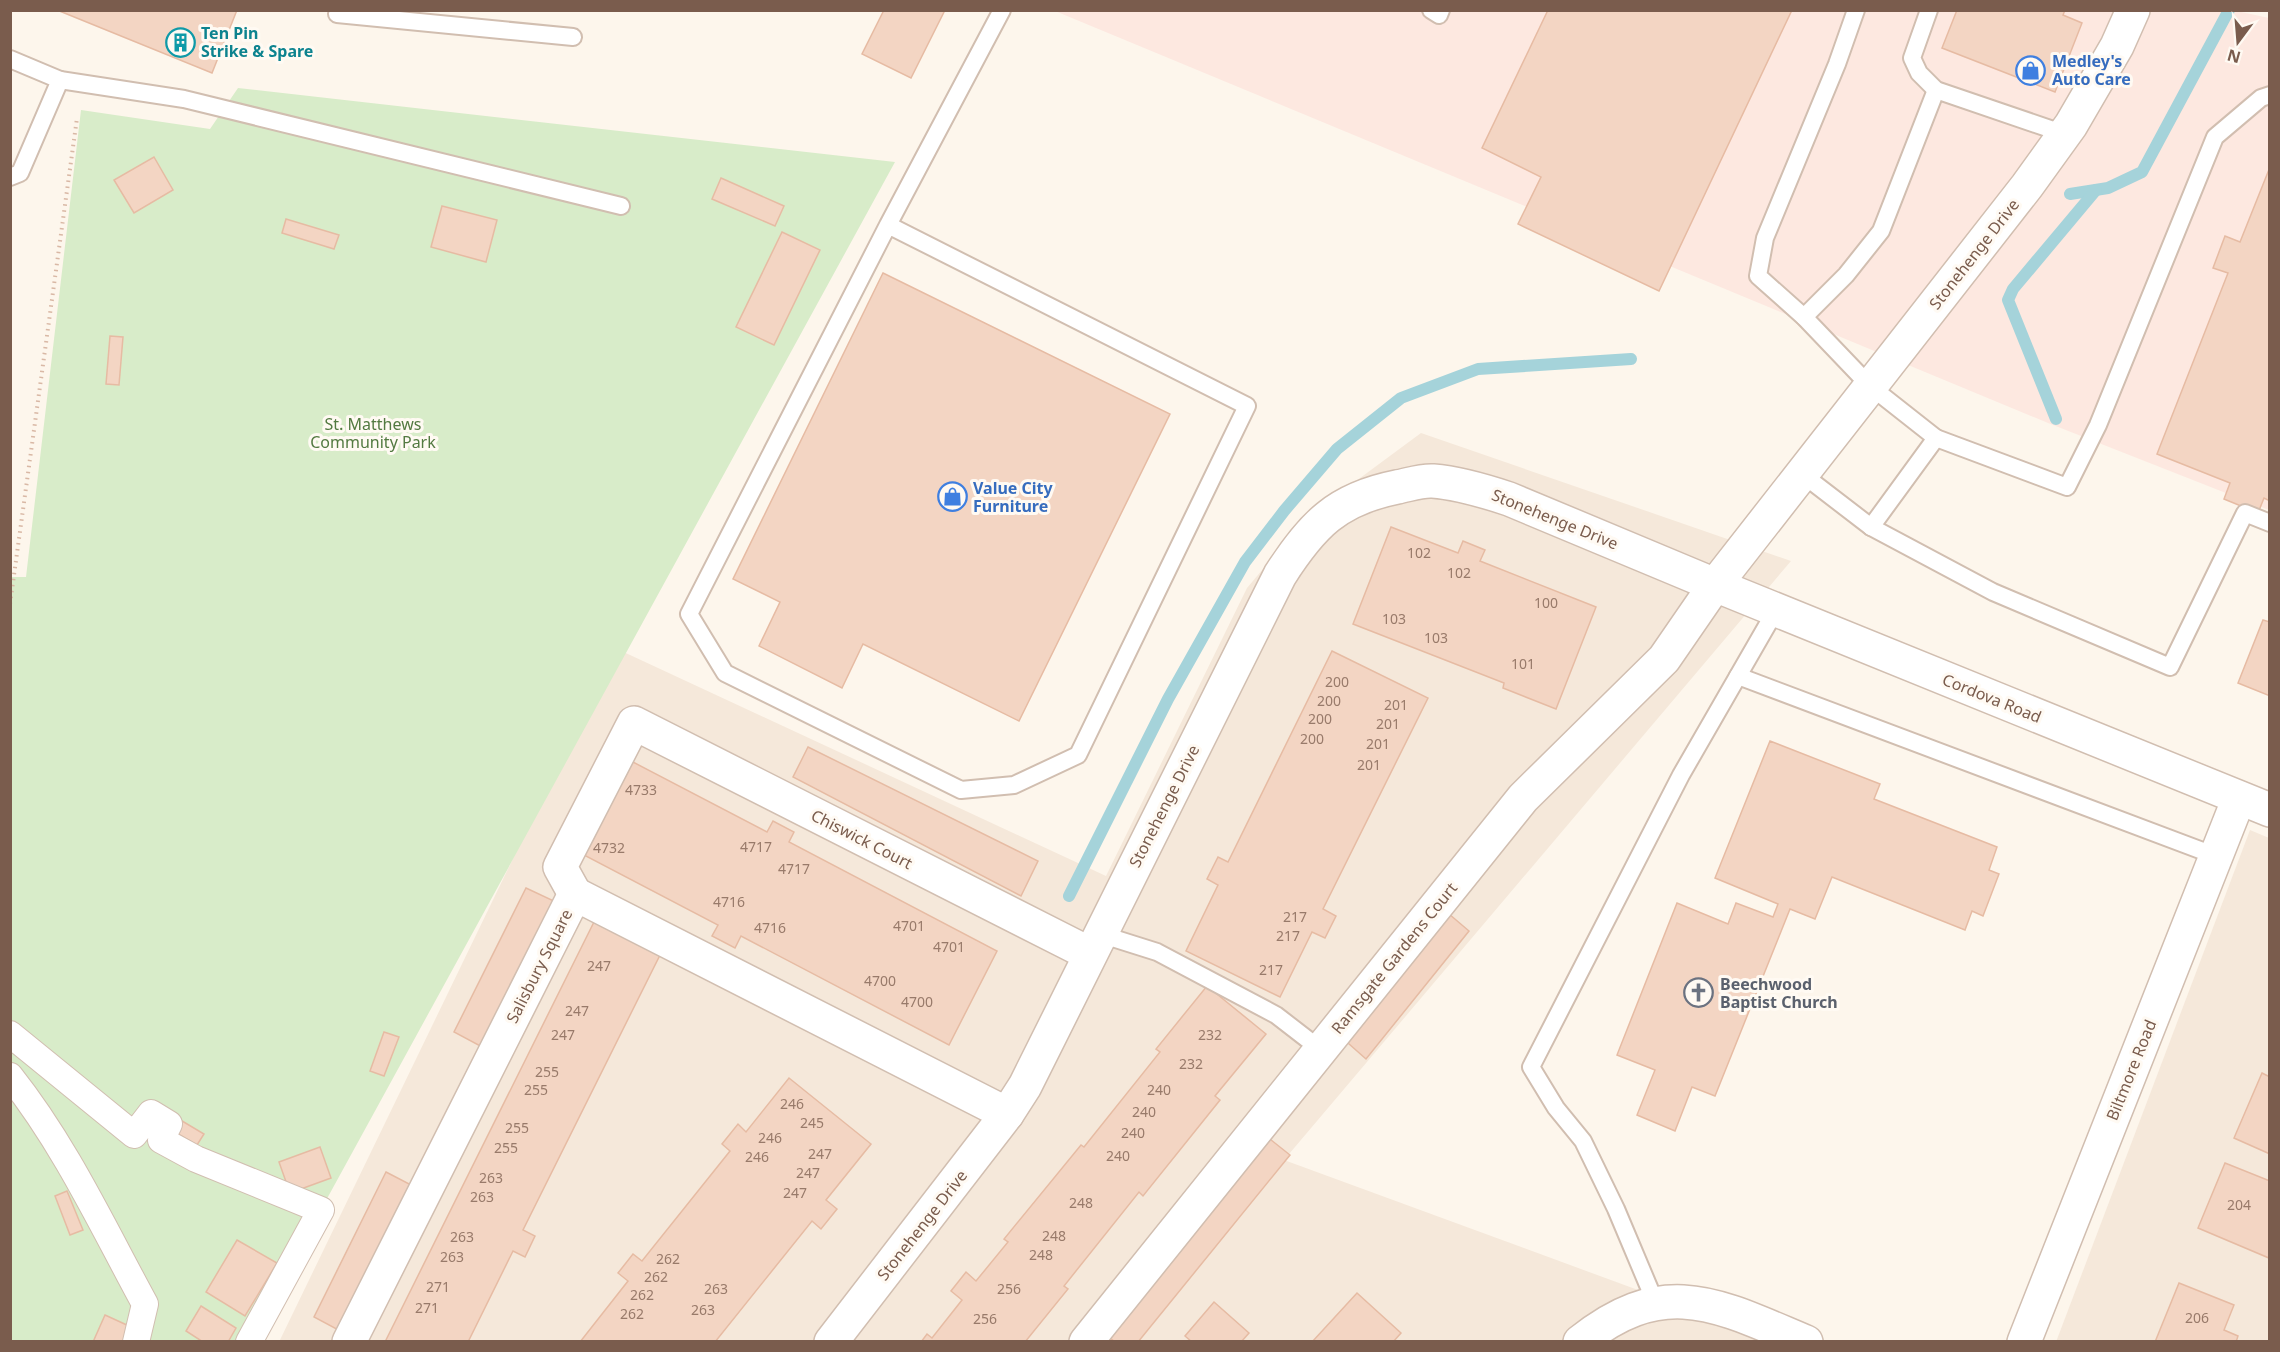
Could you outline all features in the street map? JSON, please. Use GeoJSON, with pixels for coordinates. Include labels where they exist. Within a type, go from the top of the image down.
{"type":"FeatureCollection","features":[{"type":"Feature","properties":{"kind":"street","name":"Stonehenge Drive"},"geometry":{"type":"LineString","coordinates":[[831,1341],[1007,1114],[1025,1086],[1280,574],[1298,547],[1326,517],[1351,501],[1372,492],[1431,480],[1480,489],[1509,499],[1714,585],[2020,195],[2065,134],[2117,46],[2133,10]]}},
{"type":"Feature","properties":{"kind":"street","name":"Cordova Road"},"geometry":{"type":"LineString","coordinates":[[1714,585],[2270,810]]}},
{"type":"Feature","properties":{"kind":"street","name":"Ramsgate Gardens Court"},"geometry":{"type":"LineString","coordinates":[[1086,1341],[1523,798],[1664,659],[1714,585]]}},
{"type":"Feature","properties":{"kind":"street","name":"Chiswick Court"},"geometry":{"type":"LineString","coordinates":[[575,894],[560,867],[634,723],[1095,944]]}},
{"type":"Feature","properties":{"kind":"street","name":"Biltmore Road"},"geometry":{"type":"LineString","coordinates":[[2024,1341],[2239,798]]}},
{"type":"Feature","properties":{"kind":"street","name":"Salisbury Square"},"geometry":{"type":"LineString","coordinates":[[349,1341],[575,894],[1007,1114]]}},
{"type":"Feature","properties":{"kind":"street"},"geometry":{"type":"LineString","coordinates":[[10,1034],[134,1135],[151,1113],[169,1124],[161,1140],[196,1159],[321,1210],[249,1341]]}},
{"type":"Feature","properties":{"kind":"street"},"geometry":{"type":"LineString","coordinates":[[10,1076],[29,1099],[75,1174],[145,1304],[136,1341]]}},
{"type":"Feature","properties":{"kind":"street"},"geometry":{"type":"LineString","coordinates":[[1580,1341],[1603,1323],[1638,1307],[1680,1301],[1706,1304],[1741,1315],[1806,1341]]}},
{"type":"Feature","properties":{"kind":"lane"},"geometry":{"type":"LineString","coordinates":[[888,225],[1247,406],[1078,755],[1014,785],[961,790],[725,674],[689,614],[888,225],[1002,10]]}},
{"type":"Feature","properties":{"kind":"lane"},"geometry":{"type":"LineString","coordinates":[[1431,10],[1439,15],[1441,10]]}},
{"type":"Feature","properties":{"kind":"lane"},"geometry":{"type":"LineString","coordinates":[[1856,10],[1837,64],[1766,238],[1758,276],[1804,316],[1870,386],[1936,438],[2067,487],[2098,425],[2215,137],[2261,98],[2270,95]]}},
{"type":"Feature","properties":{"kind":"lane"},"geometry":{"type":"LineString","coordinates":[[1929,10],[1912,58],[1919,73],[1936,90],[2065,134]]}},
{"type":"Feature","properties":{"kind":"lane"},"geometry":{"type":"LineString","coordinates":[[337,14],[433,17],[573,37]]}},
{"type":"Feature","properties":{"kind":"lane"},"geometry":{"type":"LineString","coordinates":[[10,59],[60,80],[184,99],[621,206]]}},
{"type":"Feature","properties":{"kind":"lane"},"geometry":{"type":"LineString","coordinates":[[14,173],[60,80]]}},
{"type":"Feature","properties":{"kind":"lane"},"geometry":{"type":"LineString","coordinates":[[1804,316],[1846,276],[1881,231],[1936,90]]}},
{"type":"Feature","properties":{"kind":"lane"},"geometry":{"type":"LineString","coordinates":[[1871,527],[1936,438]]}},
{"type":"Feature","properties":{"kind":"lane"},"geometry":{"type":"LineString","coordinates":[[1802,474],[1871,527],[1993,592],[2170,667],[2245,513],[2270,523]]}},
{"type":"Feature","properties":{"kind":"lane"},"geometry":{"type":"LineString","coordinates":[[1656,1304],[1616,1209],[1583,1141],[1556,1108],[1531,1067],[1681,775],[1776,610]]}},
{"type":"Feature","properties":{"kind":"lane"},"geometry":{"type":"LineString","coordinates":[[1738,676],[2216,856]]}},
{"type":"Feature","properties":{"kind":"lane"},"geometry":{"type":"LineString","coordinates":[[1095,944],[1157,951],[1276,1015],[1320,1049]]}},
{"type":"Feature","properties":{"kind":"path"},"geometry":{"type":"LineString","coordinates":[[10,604],[83,84]]}},
{"type":"Feature","properties":{"kind":"shaded area"},"geometry":{"type":"Polygon","coordinates":[[[2232,10],[2269,18],[2269,510],[2048,423],[1055,11],[2232,10]]]}},
{"type":"Feature","properties":{"kind":"shaded area"},"geometry":{"type":"Polygon","coordinates":[[[1421,433],[1791,561],[1284,1160],[1777,1341],[279,1342],[615,648],[1106,876],[1247,588],[1306,518],[1421,433]]]}},
{"type":"Feature","properties":{"kind":"shaded area"},"geometry":{"type":"Polygon","coordinates":[[[2250,830],[2269,838],[2269,1341],[2056,1342],[2250,830]]]}},
{"type":"Feature","properties":{"kind":"green space","name":"St. Matthews Community Park"},"geometry":{"type":"Polygon","coordinates":[[[238,88],[895,162],[249,1341],[11,1342],[11,577],[26,577],[81,110],[210,129],[238,88]]]}},
{"type":"Feature","properties":{"kind":"building","name":"Ten Pin Strike & Spare"},"geometry":{"type":"Polygon","coordinates":[[[57,10],[237,10],[212,73],[57,10]]]}},
{"type":"Feature","properties":{"kind":"building"},"geometry":{"type":"Polygon","coordinates":[[[884,10],[945,10],[911,78],[862,54],[884,10]]]}},
{"type":"Feature","properties":{"kind":"building"},"geometry":{"type":"Polygon","coordinates":[[[1548,10],[1792,10],[1659,291],[1518,224],[1541,177],[1482,148],[1548,10]]]}},
{"type":"Feature","properties":{"kind":"building","name":"Medley's Auto Care"},"geometry":{"type":"Polygon","coordinates":[[[1957,10],[2065,10],[2063,15],[2082,23],[2055,92],[1942,48],[1957,10]]]}},
{"type":"Feature","properties":{"kind":"building"},"geometry":{"type":"Polygon","coordinates":[[[154,157],[173,190],[134,213],[114,180],[154,157]]]}},
{"type":"Feature","properties":{"kind":"building"},"geometry":{"type":"Polygon","coordinates":[[[2270,167],[2270,501],[2264,498],[2258,513],[2224,499],[2230,483],[2157,454],[2228,273],[2213,268],[2225,236],[2240,242],[2270,167]]]}},
{"type":"Feature","properties":{"kind":"building"},"geometry":{"type":"Polygon","coordinates":[[[721,178],[784,206],[775,226],[712,199],[721,178]]]}},
{"type":"Feature","properties":{"kind":"building"},"geometry":{"type":"Polygon","coordinates":[[[442,206],[497,220],[486,262],[431,247],[442,206]]]}},
{"type":"Feature","properties":{"kind":"building"},"geometry":{"type":"Polygon","coordinates":[[[286,219],[339,235],[334,249],[282,233],[286,219]]]}},
{"type":"Feature","properties":{"kind":"building"},"geometry":{"type":"Polygon","coordinates":[[[782,232],[820,250],[774,345],[736,327],[782,232]]]}},
{"type":"Feature","properties":{"kind":"building","name":"Value City Furniture"},"geometry":{"type":"Polygon","coordinates":[[[883,273],[1170,414],[1019,721],[863,644],[842,688],[759,646],[780,602],[733,579],[883,273]]]}},
{"type":"Feature","properties":{"kind":"building"},"geometry":{"type":"Polygon","coordinates":[[[110,336],[123,337],[119,385],[106,384],[110,336]]]}},
{"type":"Feature","properties":{"kind":"building"},"geometry":{"type":"Polygon","coordinates":[[[1391,527],[1458,553],[1463,541],[1485,550],[1480,561],[1596,607],[1556,709],[1503,688],[1504,683],[1353,624],[1391,527]]]}},
{"type":"Feature","properties":{"kind":"building"},"geometry":{"type":"Polygon","coordinates":[[[2263,620],[2270,622],[2270,696],[2238,683],[2263,620]]]}},
{"type":"Feature","properties":{"kind":"building"},"geometry":{"type":"Polygon","coordinates":[[[1332,651],[1428,698],[1323,909],[1336,916],[1325,938],[1312,932],[1280,997],[1186,951],[1218,885],[1207,879],[1218,857],[1228,862],[1332,651]]]}},
{"type":"Feature","properties":{"kind":"building","name":"Beechwood Baptist Church"},"geometry":{"type":"Polygon","coordinates":[[[1770,741],[1880,784],[1874,799],[1997,847],[1989,870],[1999,874],[1983,916],[1972,911],[1965,930],[1832,877],[1815,919],[1790,909],[1715,1096],[1692,1087],[1675,1131],[1637,1115],[1655,1070],[1617,1055],[1677,903],[1728,924],[1736,903],[1773,917],[1778,904],[1715,878],[1770,741]]]}},
{"type":"Feature","properties":{"kind":"building"},"geometry":{"type":"Polygon","coordinates":[[[808,747],[1038,861],[1021,896],[793,777],[808,747]]]}},
{"type":"Feature","properties":{"kind":"building"},"geometry":{"type":"Polygon","coordinates":[[[631,761],[767,832],[773,821],[794,832],[789,842],[997,951],[949,1045],[741,936],[735,948],[712,936],[718,925],[582,854],[631,761]]]}},
{"type":"Feature","properties":{"kind":"building"},"geometry":{"type":"Polygon","coordinates":[[[526,888],[556,902],[484,1048],[454,1032],[526,888]]]}},
{"type":"Feature","properties":{"kind":"building"},"geometry":{"type":"Polygon","coordinates":[[[1442,908],[1469,931],[1366,1059],[1340,1036],[1442,908]]]}},
{"type":"Feature","properties":{"kind":"building"},"geometry":{"type":"Polygon","coordinates":[[[594,922],[660,955],[523,1230],[535,1236],[525,1257],[513,1251],[468,1342],[385,1342],[594,922]]]}},
{"type":"Feature","properties":{"kind":"building"},"geometry":{"type":"Polygon","coordinates":[[[1207,986],[1266,1034],[1215,1096],[1220,1100],[1143,1196],[1139,1192],[1064,1286],[1068,1289],[1025,1342],[921,1342],[927,1334],[932,1338],[962,1300],[951,1291],[966,1272],[976,1281],[1008,1242],[1004,1239],[1081,1145],[1084,1147],[1160,1052],[1156,1049],[1207,986]]]}},
{"type":"Feature","properties":{"kind":"building"},"geometry":{"type":"Polygon","coordinates":[[[384,1032],[399,1037],[384,1076],[370,1071],[384,1032]]]}},
{"type":"Feature","properties":{"kind":"building"},"geometry":{"type":"Polygon","coordinates":[[[2262,1073],[2270,1077],[2270,1154],[2234,1138],[2262,1073]]]}},
{"type":"Feature","properties":{"kind":"building"},"geometry":{"type":"Polygon","coordinates":[[[789,1078],[871,1144],[826,1200],[837,1209],[821,1229],[812,1221],[715,1342],[580,1342],[628,1281],[618,1273],[633,1254],[642,1261],[730,1151],[722,1144],[738,1124],[746,1132],[789,1078]]]}},
{"type":"Feature","properties":{"kind":"building"},"geometry":{"type":"Polygon","coordinates":[[[167,1112],[204,1134],[197,1145],[161,1124],[167,1112]]]}},
{"type":"Feature","properties":{"kind":"building"},"geometry":{"type":"Polygon","coordinates":[[[1266,1136],[1290,1155],[1138,1342],[1115,1342],[1104,1333],[1266,1136]]]}},
{"type":"Feature","properties":{"kind":"building"},"geometry":{"type":"Polygon","coordinates":[[[320,1147],[331,1178],[290,1193],[279,1162],[320,1147]]]}},
{"type":"Feature","properties":{"kind":"building"},"geometry":{"type":"Polygon","coordinates":[[[2225,1163],[2270,1181],[2269,1258],[2198,1228],[2225,1163]]]}},
{"type":"Feature","properties":{"kind":"building"},"geometry":{"type":"Polygon","coordinates":[[[386,1172],[417,1188],[344,1333],[314,1317],[386,1172]]]}},
{"type":"Feature","properties":{"kind":"building"},"geometry":{"type":"Polygon","coordinates":[[[67,1191],[83,1230],[70,1235],[55,1196],[67,1191]]]}},
{"type":"Feature","properties":{"kind":"building"},"geometry":{"type":"Polygon","coordinates":[[[237,1240],[277,1263],[245,1316],[206,1292],[237,1240]]]}},
{"type":"Feature","properties":{"kind":"building"},"geometry":{"type":"Polygon","coordinates":[[[2179,1283],[2234,1305],[2224,1330],[2238,1336],[2236,1342],[2155,1342],[2179,1283]]]}},
{"type":"Feature","properties":{"kind":"building"},"geometry":{"type":"Polygon","coordinates":[[[1357,1293],[1401,1333],[1393,1342],[1312,1342],[1357,1293]]]}},
{"type":"Feature","properties":{"kind":"building"},"geometry":{"type":"Polygon","coordinates":[[[1214,1302],[1249,1333],[1241,1342],[1192,1342],[1185,1336],[1214,1302]]]}},
{"type":"Feature","properties":{"kind":"building"},"geometry":{"type":"Polygon","coordinates":[[[201,1306],[236,1328],[228,1342],[203,1342],[186,1331],[201,1306]]]}},
{"type":"Feature","properties":{"kind":"building"},"geometry":{"type":"Polygon","coordinates":[[[105,1315],[129,1326],[123,1342],[93,1342],[105,1315]]]}},
{"type":"Feature","properties":{"kind":"waterway"},"geometry":{"type":"LineString","coordinates":[[2070,194],[2108,188],[2142,172],[2229,10]]}},
{"type":"Feature","properties":{"kind":"waterway"},"geometry":{"type":"LineString","coordinates":[[2056,419],[2008,300],[2013,289],[2096,190]]}},
{"type":"Feature","properties":{"kind":"waterway"},"geometry":{"type":"LineString","coordinates":[[1069,896],[1168,699],[1245,562],[1284,511],[1337,449],[1401,398],[1478,369],[1631,359]]}},
{"type":"Feature","properties":{"kind":"place","name":"Ten Pin Strike & Spare"},"geometry":{"type":"Point","coordinates":[180,42]}},
{"type":"Feature","properties":{"kind":"place","name":"Medley's Auto Care"},"geometry":{"type":"Point","coordinates":[2031,70]}},
{"type":"Feature","properties":{"kind":"place","name":"Value City Furniture"},"geometry":{"type":"Point","coordinates":[952,497]}},
{"type":"Feature","properties":{"kind":"place","name":"Beechwood Baptist Church"},"geometry":{"type":"Point","coordinates":[1699,993]}}]}
